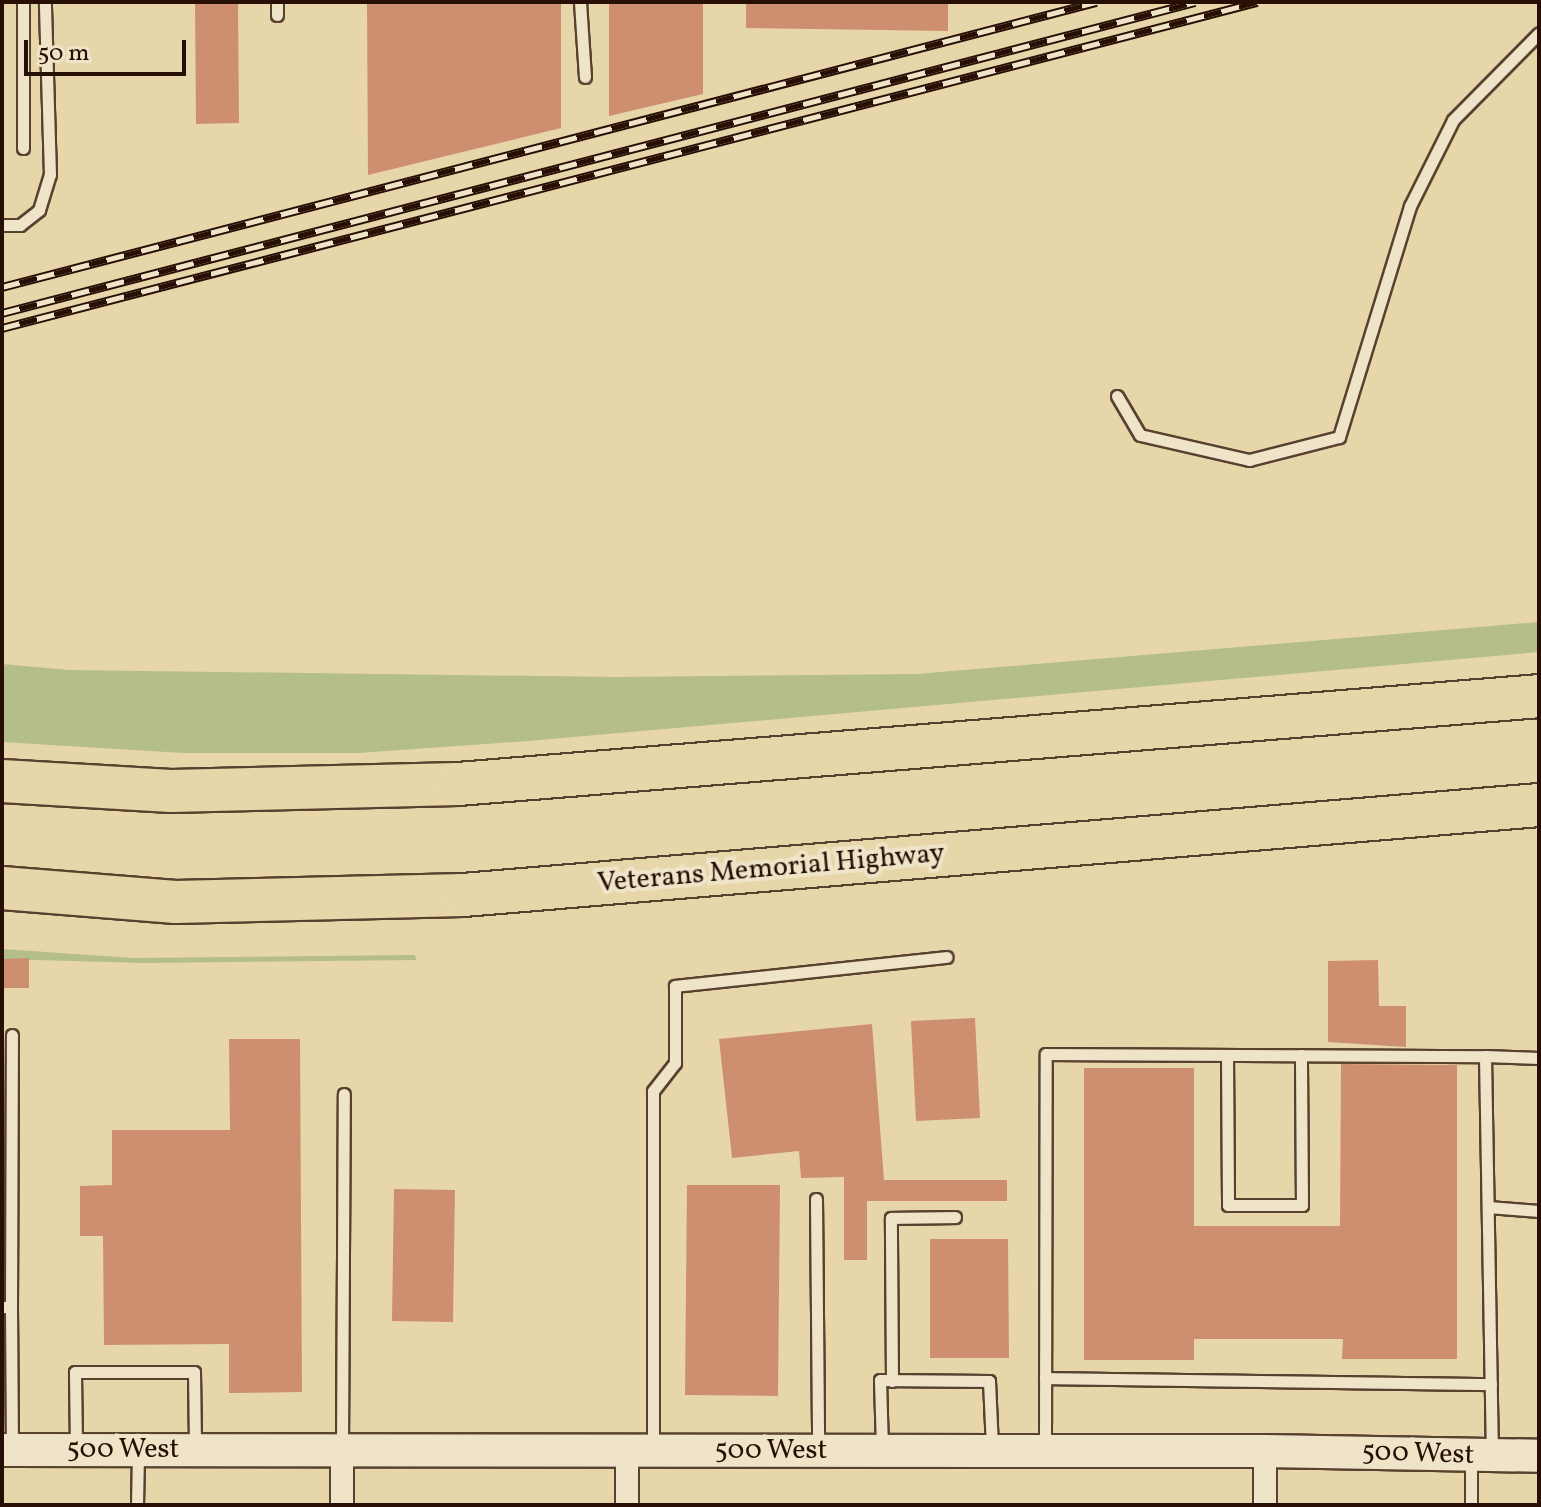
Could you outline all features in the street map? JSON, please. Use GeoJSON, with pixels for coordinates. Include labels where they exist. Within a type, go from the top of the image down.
{"type":"FeatureCollection","features":[{"type":"Feature","properties":{"kind":"highway"},"geometry":{"type":"LineString","coordinates":[[2,781],[171,791],[458,784],[1539,696]]}},
{"type":"Feature","properties":{"kind":"highway","name":"Veterans Memorial Highway"},"geometry":{"type":"LineString","coordinates":[[2,888],[175,902],[463,895],[1539,805]]}},
{"type":"Feature","properties":{"kind":"main road","name":"500 West"},"geometry":{"type":"LineString","coordinates":[[7,1450],[1265,1451],[1539,1456]]}},
{"type":"Feature","properties":{"kind":"street"},"geometry":{"type":"LineString","coordinates":[[342,1451],[342,1505]]}},
{"type":"Feature","properties":{"kind":"street"},"geometry":{"type":"LineString","coordinates":[[627,1505],[640,1451]]}},
{"type":"Feature","properties":{"kind":"street"},"geometry":{"type":"LineString","coordinates":[[1265,1451],[1265,1505]]}},
{"type":"Feature","properties":{"kind":"lane"},"geometry":{"type":"LineString","coordinates":[[23,2],[23,148]]}},
{"type":"Feature","properties":{"kind":"lane"},"geometry":{"type":"LineString","coordinates":[[2,225],[20,225],[39,210],[50,175],[45,2]]}},
{"type":"Feature","properties":{"kind":"lane"},"geometry":{"type":"LineString","coordinates":[[277,2],[277,15]]}},
{"type":"Feature","properties":{"kind":"lane"},"geometry":{"type":"LineString","coordinates":[[580,2],[585,77]]}},
{"type":"Feature","properties":{"kind":"lane"},"geometry":{"type":"LineString","coordinates":[[1117,396],[1140,435],[1249,460],[1339,437],[1410,206],[1453,120],[1539,33]]}},
{"type":"Feature","properties":{"kind":"lane"},"geometry":{"type":"LineString","coordinates":[[640,1451],[653,1091],[675,1063],[675,986],[946,957]]}},
{"type":"Feature","properties":{"kind":"lane"},"geometry":{"type":"LineString","coordinates":[[7,1450],[12,1035]]}},
{"type":"Feature","properties":{"kind":"lane"},"geometry":{"type":"LineString","coordinates":[[1045,1452],[1046,1054],[1539,1058]]}},
{"type":"Feature","properties":{"kind":"lane"},"geometry":{"type":"LineString","coordinates":[[1227,1055],[1228,1205],[1302,1205],[1301,1055]]}},
{"type":"Feature","properties":{"kind":"lane"},"geometry":{"type":"LineString","coordinates":[[1471,1505],[1491,1384],[1485,1056]]}},
{"type":"Feature","properties":{"kind":"lane"},"geometry":{"type":"LineString","coordinates":[[342,1451],[344,1094]]}},
{"type":"Feature","properties":{"kind":"lane"},"geometry":{"type":"LineString","coordinates":[[816,1199],[818,1451]]}},
{"type":"Feature","properties":{"kind":"lane"},"geometry":{"type":"LineString","coordinates":[[1488,1207],[1539,1211]]}},
{"type":"Feature","properties":{"kind":"lane"},"geometry":{"type":"LineString","coordinates":[[892,1381],[891,1218],[955,1217]]}},
{"type":"Feature","properties":{"kind":"lane"},"geometry":{"type":"LineString","coordinates":[[76,1450],[75,1372],[194,1372],[195,1450]]}},
{"type":"Feature","properties":{"kind":"lane"},"geometry":{"type":"LineString","coordinates":[[1045,1378],[1491,1384]]}},
{"type":"Feature","properties":{"kind":"lane"},"geometry":{"type":"LineString","coordinates":[[882,1451],[880,1380],[989,1381],[992,1452]]}},
{"type":"Feature","properties":{"kind":"lane"},"geometry":{"type":"LineString","coordinates":[[1539,1445],[1539,1456]]}},
{"type":"Feature","properties":{"kind":"lane"},"geometry":{"type":"LineString","coordinates":[[137,1505],[138,1450]]}},
{"type":"Feature","properties":{"kind":"green space"},"geometry":{"type":"Polygon","coordinates":[[[1539,622],[1539,652],[528,741],[358,753],[183,753],[2,742],[2,664],[69,670],[616,677],[916,674],[1539,622]]]}},
{"type":"Feature","properties":{"kind":"green space"},"geometry":{"type":"Polygon","coordinates":[[[2,949],[133,958],[415,955],[416,960],[143,963],[2,959],[2,949]]]}},
{"type":"Feature","properties":{"kind":"building"},"geometry":{"type":"Polygon","coordinates":[[[195,2],[238,2],[239,123],[196,124],[195,2]]]}},
{"type":"Feature","properties":{"kind":"building"},"geometry":{"type":"Polygon","coordinates":[[[367,2],[561,2],[561,128],[368,175],[367,2]]]}},
{"type":"Feature","properties":{"kind":"building"},"geometry":{"type":"Polygon","coordinates":[[[609,2],[703,2],[703,94],[609,116],[609,2]]]}},
{"type":"Feature","properties":{"kind":"building"},"geometry":{"type":"Polygon","coordinates":[[[746,2],[948,2],[948,31],[746,28],[746,2]]]}},
{"type":"Feature","properties":{"kind":"building"},"geometry":{"type":"Polygon","coordinates":[[[29,958],[29,988],[2,988],[2,959],[29,958]]]}},
{"type":"Feature","properties":{"kind":"building"},"geometry":{"type":"Polygon","coordinates":[[[1378,960],[1379,1006],[1406,1006],[1406,1047],[1328,1042],[1328,961],[1378,960]]]}},
{"type":"Feature","properties":{"kind":"building"},"geometry":{"type":"Polygon","coordinates":[[[975,1018],[980,1118],[916,1121],[911,1021],[975,1018]]]}},
{"type":"Feature","properties":{"kind":"building"},"geometry":{"type":"Polygon","coordinates":[[[872,1024],[884,1180],[1007,1180],[1007,1201],[867,1201],[867,1260],[844,1260],[844,1177],[801,1178],[799,1151],[732,1158],[719,1039],[872,1024]]]}},
{"type":"Feature","properties":{"kind":"building"},"geometry":{"type":"Polygon","coordinates":[[[229,1039],[300,1039],[302,1392],[229,1393],[229,1344],[104,1345],[103,1236],[80,1236],[80,1186],[112,1185],[112,1130],[230,1130],[229,1039]]]}},
{"type":"Feature","properties":{"kind":"building"},"geometry":{"type":"Polygon","coordinates":[[[1341,1064],[1457,1065],[1457,1359],[1342,1359],[1343,1339],[1194,1339],[1194,1360],[1084,1360],[1084,1068],[1194,1068],[1194,1226],[1340,1226],[1341,1064]]]}},
{"type":"Feature","properties":{"kind":"building"},"geometry":{"type":"Polygon","coordinates":[[[687,1185],[780,1185],[778,1396],[685,1395],[687,1185]]]}},
{"type":"Feature","properties":{"kind":"building"},"geometry":{"type":"Polygon","coordinates":[[[394,1189],[455,1190],[453,1322],[392,1321],[394,1189]]]}},
{"type":"Feature","properties":{"kind":"building"},"geometry":{"type":"Polygon","coordinates":[[[930,1239],[1008,1239],[1009,1358],[930,1358],[930,1239]]]}},
{"type":"Feature","properties":{"kind":"railway"},"geometry":{"type":"LineString","coordinates":[[2,287],[1096,2]]}},
{"type":"Feature","properties":{"kind":"railway"},"geometry":{"type":"LineString","coordinates":[[2,313],[1195,2]]}},
{"type":"Feature","properties":{"kind":"railway"},"geometry":{"type":"LineString","coordinates":[[2,328],[1257,2]]}}]}
